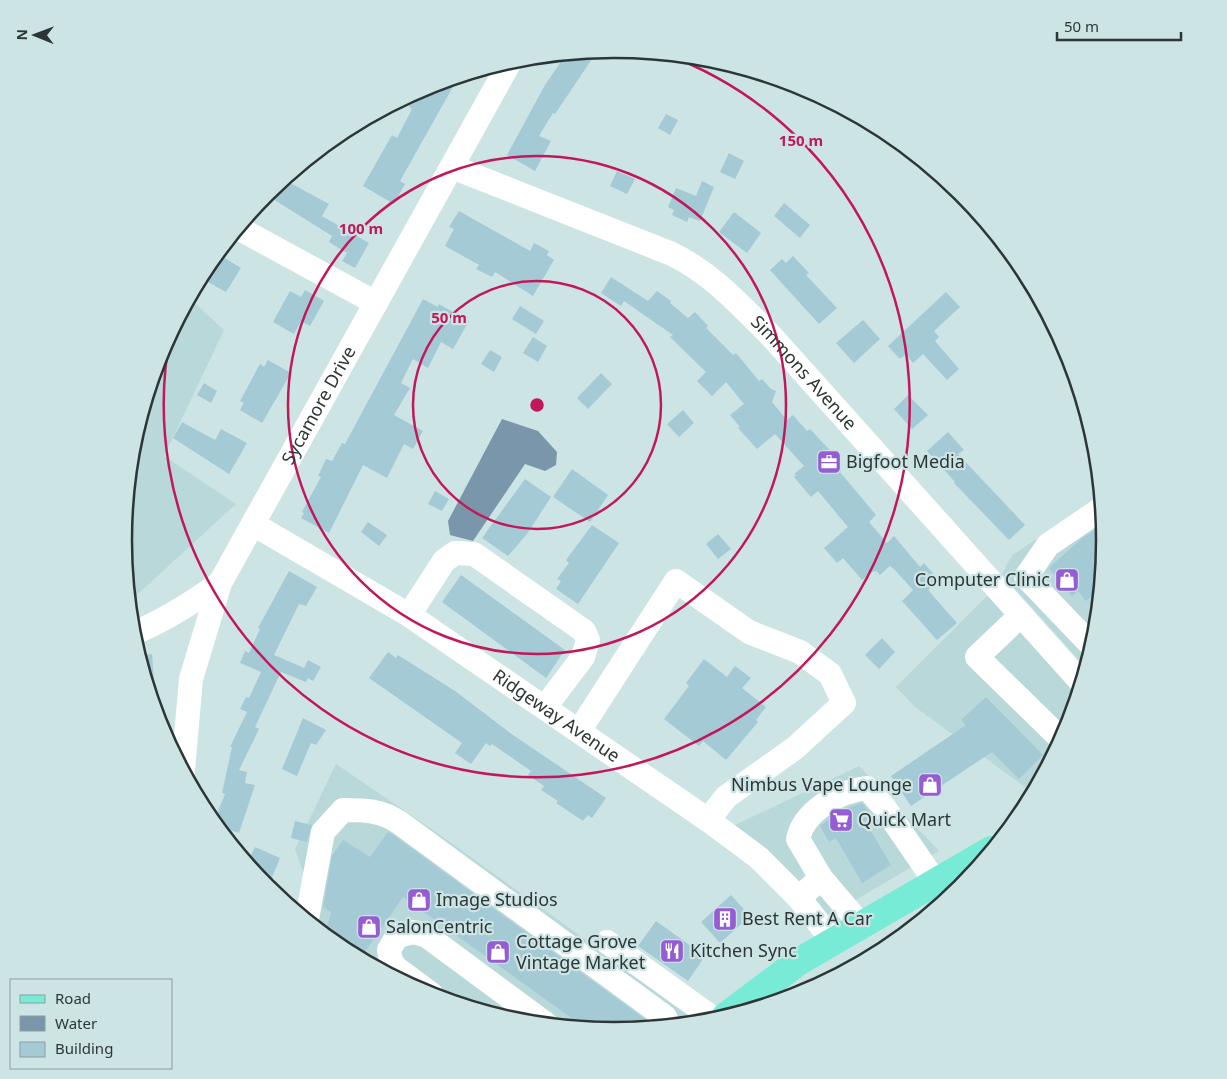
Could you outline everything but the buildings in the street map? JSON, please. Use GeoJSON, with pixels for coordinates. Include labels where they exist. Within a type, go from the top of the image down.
{"type":"FeatureCollection","features":[{"type":"Feature","properties":{"kind":"main road"},"geometry":{"type":"LineString","coordinates":[[739,1005],[775,978],[833,941],[936,883],[963,871]]}},
{"type":"Feature","properties":{"kind":"street","name":"Sycamore Drive"},"geometry":{"type":"LineString","coordinates":[[184,758],[191,678],[220,584],[505,70]]}},
{"type":"Feature","properties":{"kind":"street","name":"Simmons Avenue"},"geometry":{"type":"LineString","coordinates":[[452,167],[672,254],[706,273],[723,287],[773,338],[1075,676]]}},
{"type":"Feature","properties":{"kind":"street"},"geometry":{"type":"LineString","coordinates":[[244,231],[376,303]]}},
{"type":"Feature","properties":{"kind":"street"},"geometry":{"type":"LineString","coordinates":[[1085,639],[1026,577],[1048,545],[1094,514]]}},
{"type":"Feature","properties":{"kind":"street","name":"Ridgeway Avenue"},"geometry":{"type":"LineString","coordinates":[[253,524],[409,615],[708,820],[759,858],[799,898],[833,941]]}},
{"type":"Feature","properties":{"kind":"street"},"geometry":{"type":"LineString","coordinates":[[409,615],[444,561],[455,553],[474,554],[584,631],[588,640],[584,657],[544,707]]}},
{"type":"Feature","properties":{"kind":"street"},"geometry":{"type":"LineString","coordinates":[[579,731],[676,581],[749,632],[800,652],[830,674],[844,703],[795,748],[726,797],[708,820]]}},
{"type":"Feature","properties":{"kind":"street"},"geometry":{"type":"LineString","coordinates":[[140,631],[183,609],[220,584]]}},
{"type":"Feature","properties":{"kind":"street"},"geometry":{"type":"LineString","coordinates":[[1037,589],[977,657],[1055,733]]}},
{"type":"Feature","properties":{"kind":"street"},"geometry":{"type":"LineString","coordinates":[[861,925],[821,878],[798,839],[800,828],[812,813],[854,789],[866,788],[884,807],[936,883]]}},
{"type":"Feature","properties":{"kind":"street"},"geometry":{"type":"LineString","coordinates":[[308,912],[324,832],[343,810],[375,810],[388,815],[400,823],[665,1018]]}},
{"type":"Feature","properties":{"kind":"street"},"geometry":{"type":"LineString","coordinates":[[799,898],[821,878]]}},
{"type":"Feature","properties":{"kind":"street"},"geometry":{"type":"LineString","coordinates":[[386,965],[389,950],[397,936],[407,932],[422,934],[532,1014]]}},
{"type":"Feature","properties":{"kind":"street"},"geometry":{"type":"LineString","coordinates":[[607,942],[715,1010]]}},
{"type":"Feature","properties":{"kind":"shaded area"},"geometry":{"type":"Polygon","coordinates":[[[194,302],[224,330],[164,456],[236,504],[135,596],[132,540],[133,508],[141,445],[157,385],[168,355],[194,302]]]}},
{"type":"Feature","properties":{"kind":"shaded area"},"geometry":{"type":"Polygon","coordinates":[[[1093,502],[1096,540],[1094,571],[1086,634],[1080,661],[1002,574],[1012,555],[1093,502]]]}},
{"type":"Feature","properties":{"kind":"shaded area"},"geometry":{"type":"Polygon","coordinates":[[[991,592],[1074,682],[1059,724],[1046,753],[1026,788],[915,707],[896,687],[991,592]]]}},
{"type":"Feature","properties":{"kind":"shaded area"},"geometry":{"type":"Polygon","coordinates":[[[336,764],[440,835],[689,1014],[676,1017],[614,1022],[551,1017],[489,1005],[429,985],[372,957],[320,922],[302,907],[304,875],[295,849],[336,764]]]}},
{"type":"Feature","properties":{"kind":"shaded area"},"geometry":{"type":"Polygon","coordinates":[[[859,766],[939,851],[828,916],[733,826],[859,766]]]}},
{"type":"Feature","properties":{"kind":"water"},"geometry":{"type":"Polygon","coordinates":[[[502,419],[538,431],[557,452],[556,465],[545,471],[525,464],[473,541],[450,535],[448,521],[502,419]]]}},
{"type":"Feature","properties":{"kind":"place","name":"Bigfoot Media"},"geometry":{"type":"Point","coordinates":[829,462]}},
{"type":"Feature","properties":{"kind":"place","name":"Computer Clinic"},"geometry":{"type":"Point","coordinates":[1067,580]}},
{"type":"Feature","properties":{"kind":"place","name":"Nimbus Vape Lounge"},"geometry":{"type":"Point","coordinates":[930,785]}},
{"type":"Feature","properties":{"kind":"place","name":"Quick Mart"},"geometry":{"type":"Point","coordinates":[841,820]}},
{"type":"Feature","properties":{"kind":"place","name":"Image Studios"},"geometry":{"type":"Point","coordinates":[419,900]}},
{"type":"Feature","properties":{"kind":"place","name":"Best Rent A Car"},"geometry":{"type":"Point","coordinates":[725,919]}},
{"type":"Feature","properties":{"kind":"place","name":"SalonCentric"},"geometry":{"type":"Point","coordinates":[369,927]}},
{"type":"Feature","properties":{"kind":"place","name":"Kitchen Sync"},"geometry":{"type":"Point","coordinates":[672,951]}},
{"type":"Feature","properties":{"kind":"place","name":"Cottage Grove Vintage Market"},"geometry":{"type":"Point","coordinates":[498,952]}}]}
